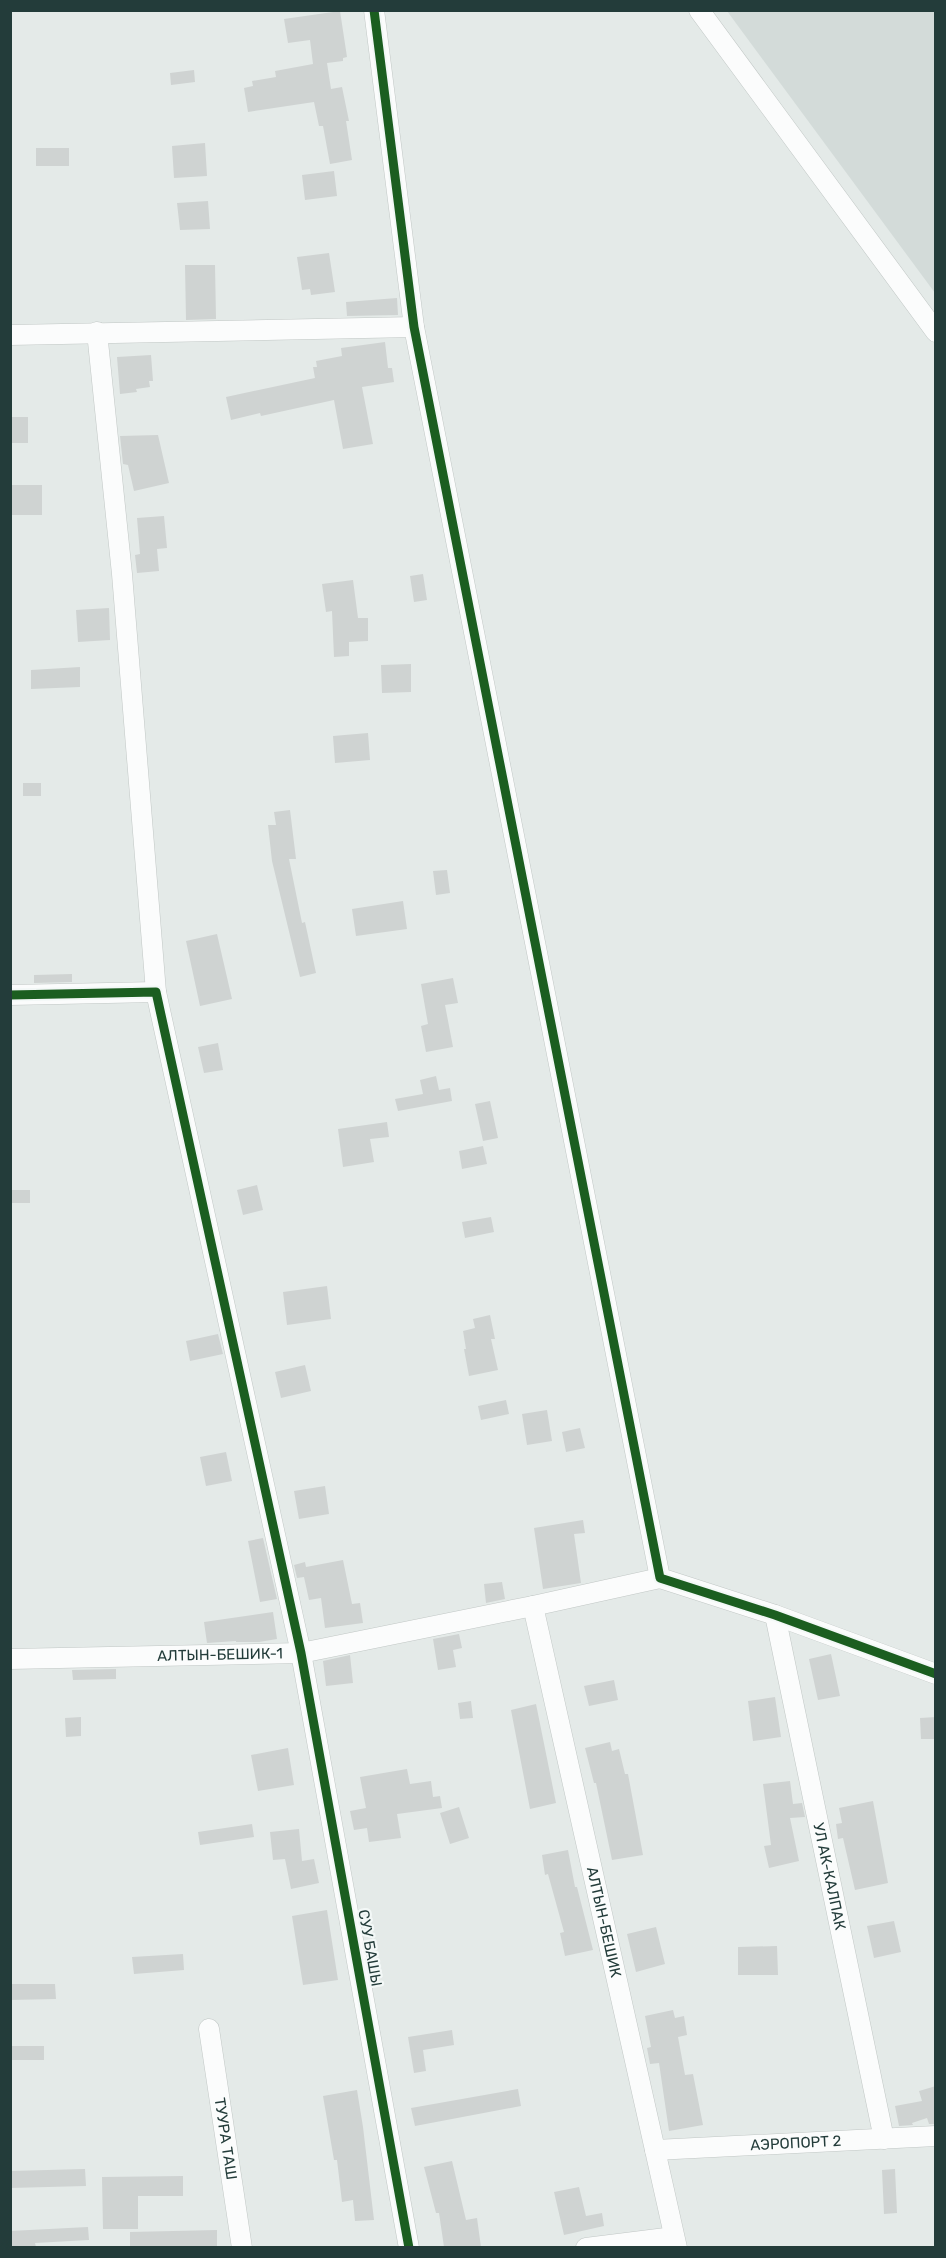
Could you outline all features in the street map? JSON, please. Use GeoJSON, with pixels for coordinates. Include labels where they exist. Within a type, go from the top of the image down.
{"type":"FeatureCollection","features":[{"type":"Feature","properties":{"kind":"street"},"geometry":{"type":"LineString","coordinates":[[374,10],[414,327],[660,1578],[775,1615],[936,1674]]}},
{"type":"Feature","properties":{"kind":"street"},"geometry":{"type":"LineString","coordinates":[[699,10],[936,332]]}},
{"type":"Feature","properties":{"kind":"street"},"geometry":{"type":"LineString","coordinates":[[10,335],[414,327]]}},
{"type":"Feature","properties":{"kind":"street","name":"СУУ БАШЫ"},"geometry":{"type":"LineString","coordinates":[[97,332],[122,574],[156,992],[301,1653],[409,2247]]}},
{"type":"Feature","properties":{"kind":"street"},"geometry":{"type":"LineString","coordinates":[[10,995],[156,992]]}},
{"type":"Feature","properties":{"kind":"street","name":"АЛТЫН-БЕШИК-1"},"geometry":{"type":"LineString","coordinates":[[10,1659],[301,1653],[660,1578]]}},
{"type":"Feature","properties":{"kind":"street","name":"АЛТЫН-БЕШИК"},"geometry":{"type":"LineString","coordinates":[[533,1606],[676,2242]]}},
{"type":"Feature","properties":{"kind":"street","name":"УЛ АК-КАЛПАК"},"geometry":{"type":"LineString","coordinates":[[775,1615],[884,2139]]}},
{"type":"Feature","properties":{"kind":"street","name":"ТУУРА ТАШ"},"geometry":{"type":"LineString","coordinates":[[209,2029],[242,2247]]}},
{"type":"Feature","properties":{"kind":"street","name":"АЭРОПОРТ 2"},"geometry":{"type":"LineString","coordinates":[[655,2150],[936,2136]]}},
{"type":"Feature","properties":{"kind":"street"},"geometry":{"type":"LineString","coordinates":[[586,2247],[676,2242]]}},
{"type":"Feature","properties":{"kind":"shaded area"},"geometry":{"type":"Polygon","coordinates":[[[727,11],[935,11],[935,293],[727,11]]]}},
{"type":"Feature","properties":{"kind":"building"},"geometry":{"type":"Polygon","coordinates":[[[340,11],[347,57],[343,58],[343,61],[327,63],[331,89],[342,87],[349,121],[346,121],[352,160],[330,164],[323,126],[319,126],[314,102],[248,112],[244,88],[253,86],[252,81],[276,77],[275,71],[313,64],[310,40],[288,43],[284,19],[340,11]]]}},
{"type":"Feature","properties":{"kind":"building"},"geometry":{"type":"Polygon","coordinates":[[[194,70],[195,82],[171,85],[170,73],[194,70]]]}},
{"type":"Feature","properties":{"kind":"building"},"geometry":{"type":"Polygon","coordinates":[[[205,143],[207,176],[174,178],[172,146],[205,143]]]}},
{"type":"Feature","properties":{"kind":"building"},"geometry":{"type":"Polygon","coordinates":[[[36,148],[69,148],[69,166],[36,166],[36,148]]]}},
{"type":"Feature","properties":{"kind":"building"},"geometry":{"type":"Polygon","coordinates":[[[334,171],[337,196],[305,200],[302,175],[334,171]]]}},
{"type":"Feature","properties":{"kind":"building"},"geometry":{"type":"Polygon","coordinates":[[[208,201],[210,229],[180,230],[177,203],[208,201]]]}},
{"type":"Feature","properties":{"kind":"building"},"geometry":{"type":"Polygon","coordinates":[[[329,253],[335,292],[311,295],[310,289],[302,290],[297,257],[329,253]]]}},
{"type":"Feature","properties":{"kind":"building"},"geometry":{"type":"Polygon","coordinates":[[[185,265],[215,265],[216,319],[186,320],[185,265]]]}},
{"type":"Feature","properties":{"kind":"building"},"geometry":{"type":"Polygon","coordinates":[[[397,298],[398,315],[347,316],[346,302],[397,298]]]}},
{"type":"Feature","properties":{"kind":"building"},"geometry":{"type":"Polygon","coordinates":[[[385,342],[388,368],[392,368],[394,382],[362,387],[373,444],[343,449],[334,400],[231,420],[226,397],[315,378],[313,367],[317,367],[316,361],[342,356],[341,348],[385,342]]]}},
{"type":"Feature","properties":{"kind":"building"},"geometry":{"type":"Polygon","coordinates":[[[151,355],[153,381],[149,381],[150,387],[136,389],[137,392],[120,394],[117,357],[151,355]]]}},
{"type":"Feature","properties":{"kind":"building"},"geometry":{"type":"Polygon","coordinates":[[[10,417],[28,417],[28,443],[10,443],[10,417]]]}},
{"type":"Feature","properties":{"kind":"building"},"geometry":{"type":"Polygon","coordinates":[[[158,435],[169,483],[134,491],[128,465],[123,464],[120,436],[158,435]]]}},
{"type":"Feature","properties":{"kind":"building"},"geometry":{"type":"Polygon","coordinates":[[[10,485],[42,485],[42,515],[10,515],[10,485]]]}},
{"type":"Feature","properties":{"kind":"building"},"geometry":{"type":"Polygon","coordinates":[[[164,516],[167,548],[157,549],[159,571],[137,573],[135,555],[140,554],[137,518],[164,516]]]}},
{"type":"Feature","properties":{"kind":"building"},"geometry":{"type":"Polygon","coordinates":[[[423,574],[427,600],[414,602],[410,576],[423,574]]]}},
{"type":"Feature","properties":{"kind":"building"},"geometry":{"type":"Polygon","coordinates":[[[353,580],[358,618],[368,618],[368,641],[349,642],[349,656],[334,657],[332,611],[326,612],[322,584],[353,580]]]}},
{"type":"Feature","properties":{"kind":"building"},"geometry":{"type":"Polygon","coordinates":[[[109,608],[110,640],[78,642],[76,610],[109,608]]]}},
{"type":"Feature","properties":{"kind":"building"},"geometry":{"type":"Polygon","coordinates":[[[411,664],[411,692],[382,693],[381,665],[411,664]]]}},
{"type":"Feature","properties":{"kind":"building"},"geometry":{"type":"Polygon","coordinates":[[[80,667],[80,687],[31,689],[31,670],[80,667]]]}},
{"type":"Feature","properties":{"kind":"building"},"geometry":{"type":"Polygon","coordinates":[[[368,733],[370,760],[335,763],[333,736],[368,733]]]}},
{"type":"Feature","properties":{"kind":"building"},"geometry":{"type":"Polygon","coordinates":[[[23,783],[41,783],[41,796],[23,796],[23,783]]]}},
{"type":"Feature","properties":{"kind":"building"},"geometry":{"type":"Polygon","coordinates":[[[290,810],[296,859],[289,859],[302,923],[305,922],[316,973],[300,977],[272,861],[268,825],[276,825],[274,812],[290,810]]]}},
{"type":"Feature","properties":{"kind":"building"},"geometry":{"type":"Polygon","coordinates":[[[447,870],[450,893],[436,895],[433,871],[447,870]]]}},
{"type":"Feature","properties":{"kind":"building"},"geometry":{"type":"Polygon","coordinates":[[[403,901],[407,929],[356,936],[352,909],[403,901]]]}},
{"type":"Feature","properties":{"kind":"building"},"geometry":{"type":"Polygon","coordinates":[[[217,934],[232,999],[200,1006],[186,941],[217,934]]]}},
{"type":"Feature","properties":{"kind":"building"},"geometry":{"type":"Polygon","coordinates":[[[72,974],[72,982],[34,983],[34,975],[72,974]]]}},
{"type":"Feature","properties":{"kind":"building"},"geometry":{"type":"Polygon","coordinates":[[[453,978],[458,1003],[445,1005],[453,1047],[426,1052],[421,1026],[428,1024],[421,984],[453,978]]]}},
{"type":"Feature","properties":{"kind":"building"},"geometry":{"type":"Polygon","coordinates":[[[218,1043],[223,1070],[204,1073],[198,1047],[218,1043]]]}},
{"type":"Feature","properties":{"kind":"building"},"geometry":{"type":"Polygon","coordinates":[[[436,1076],[439,1090],[450,1088],[452,1101],[398,1111],[395,1099],[423,1094],[420,1080],[436,1076]]]}},
{"type":"Feature","properties":{"kind":"building"},"geometry":{"type":"Polygon","coordinates":[[[490,1101],[498,1138],[483,1141],[475,1104],[490,1101]]]}},
{"type":"Feature","properties":{"kind":"building"},"geometry":{"type":"Polygon","coordinates":[[[387,1122],[389,1137],[370,1139],[374,1162],[343,1167],[338,1129],[387,1122]]]}},
{"type":"Feature","properties":{"kind":"building"},"geometry":{"type":"Polygon","coordinates":[[[483,1146],[487,1164],[462,1169],[459,1151],[483,1146]]]}},
{"type":"Feature","properties":{"kind":"building"},"geometry":{"type":"Polygon","coordinates":[[[257,1185],[263,1210],[243,1215],[237,1190],[257,1185]]]}},
{"type":"Feature","properties":{"kind":"building"},"geometry":{"type":"Polygon","coordinates":[[[10,1190],[30,1190],[30,1203],[10,1203],[10,1190]]]}},
{"type":"Feature","properties":{"kind":"building"},"geometry":{"type":"Polygon","coordinates":[[[491,1217],[494,1232],[465,1238],[462,1222],[491,1217]]]}},
{"type":"Feature","properties":{"kind":"building"},"geometry":{"type":"Polygon","coordinates":[[[327,1286],[331,1319],[287,1325],[283,1292],[327,1286]]]}},
{"type":"Feature","properties":{"kind":"building"},"geometry":{"type":"Polygon","coordinates":[[[490,1315],[495,1339],[491,1339],[498,1370],[469,1376],[463,1331],[475,1328],[473,1319],[490,1315]]]}},
{"type":"Feature","properties":{"kind":"building"},"geometry":{"type":"Polygon","coordinates":[[[218,1334],[223,1354],[190,1361],[186,1341],[218,1334]]]}},
{"type":"Feature","properties":{"kind":"building"},"geometry":{"type":"Polygon","coordinates":[[[305,1365],[311,1391],[281,1398],[275,1372],[305,1365]]]}},
{"type":"Feature","properties":{"kind":"building"},"geometry":{"type":"Polygon","coordinates":[[[506,1400],[509,1414],[481,1420],[478,1406],[506,1400]]]}},
{"type":"Feature","properties":{"kind":"building"},"geometry":{"type":"Polygon","coordinates":[[[547,1410],[552,1441],[527,1445],[522,1414],[547,1410]]]}},
{"type":"Feature","properties":{"kind":"building"},"geometry":{"type":"Polygon","coordinates":[[[580,1428],[585,1448],[566,1452],[562,1432],[580,1428]]]}},
{"type":"Feature","properties":{"kind":"building"},"geometry":{"type":"Polygon","coordinates":[[[226,1452],[232,1481],[206,1486],[200,1457],[226,1452]]]}},
{"type":"Feature","properties":{"kind":"building"},"geometry":{"type":"Polygon","coordinates":[[[325,1486],[329,1514],[299,1519],[294,1491],[325,1486]]]}},
{"type":"Feature","properties":{"kind":"building"},"geometry":{"type":"Polygon","coordinates":[[[583,1520],[585,1533],[574,1534],[581,1583],[543,1589],[534,1528],[583,1520]]]}},
{"type":"Feature","properties":{"kind":"building"},"geometry":{"type":"Polygon","coordinates":[[[263,1538],[277,1599],[260,1602],[248,1541],[263,1538]]]}},
{"type":"Feature","properties":{"kind":"building"},"geometry":{"type":"Polygon","coordinates":[[[343,1560],[352,1604],[360,1603],[363,1623],[325,1628],[321,1598],[309,1600],[304,1577],[297,1578],[294,1565],[305,1562],[306,1567],[343,1560]]]}},
{"type":"Feature","properties":{"kind":"building"},"geometry":{"type":"Polygon","coordinates":[[[502,1582],[505,1599],[486,1603],[484,1584],[502,1582]]]}},
{"type":"Feature","properties":{"kind":"building"},"geometry":{"type":"Polygon","coordinates":[[[273,1612],[277,1639],[259,1642],[207,1643],[204,1622],[273,1612]]]}},
{"type":"Feature","properties":{"kind":"building"},"geometry":{"type":"Polygon","coordinates":[[[459,1634],[462,1648],[453,1650],[456,1667],[438,1670],[433,1639],[459,1634]]]}},
{"type":"Feature","properties":{"kind":"building"},"geometry":{"type":"Polygon","coordinates":[[[831,1654],[840,1696],[818,1700],[809,1659],[831,1654]]]}},
{"type":"Feature","properties":{"kind":"building"},"geometry":{"type":"Polygon","coordinates":[[[350,1655],[353,1683],[326,1686],[323,1661],[350,1655]]]}},
{"type":"Feature","properties":{"kind":"building"},"geometry":{"type":"Polygon","coordinates":[[[116,1669],[116,1679],[73,1680],[72,1670],[116,1669]]]}},
{"type":"Feature","properties":{"kind":"building"},"geometry":{"type":"Polygon","coordinates":[[[614,1680],[618,1700],[589,1706],[584,1686],[614,1680]]]}},
{"type":"Feature","properties":{"kind":"building"},"geometry":{"type":"Polygon","coordinates":[[[775,1697],[781,1737],[753,1741],[748,1701],[775,1697]]]}},
{"type":"Feature","properties":{"kind":"building"},"geometry":{"type":"Polygon","coordinates":[[[471,1701],[473,1718],[460,1719],[458,1703],[471,1701]]]}},
{"type":"Feature","properties":{"kind":"building"},"geometry":{"type":"Polygon","coordinates":[[[536,1704],[556,1803],[530,1809],[511,1710],[536,1704]]]}},
{"type":"Feature","properties":{"kind":"building"},"geometry":{"type":"Polygon","coordinates":[[[81,1717],[81,1736],[66,1737],[65,1718],[81,1717]]]}},
{"type":"Feature","properties":{"kind":"building"},"geometry":{"type":"Polygon","coordinates":[[[936,1717],[936,1739],[921,1739],[920,1718],[936,1717]]]}},
{"type":"Feature","properties":{"kind":"building"},"geometry":{"type":"Polygon","coordinates":[[[610,1742],[612,1751],[619,1749],[625,1774],[628,1774],[643,1855],[612,1860],[596,1783],[594,1783],[585,1748],[610,1742]]]}},
{"type":"Feature","properties":{"kind":"building"},"geometry":{"type":"Polygon","coordinates":[[[288,1748],[294,1785],[258,1791],[251,1755],[288,1748]]]}},
{"type":"Feature","properties":{"kind":"building"},"geometry":{"type":"Polygon","coordinates":[[[407,1769],[410,1784],[431,1781],[433,1797],[440,1796],[442,1808],[397,1814],[401,1838],[369,1842],[367,1828],[354,1830],[350,1811],[366,1808],[360,1777],[407,1769]]]}},
{"type":"Feature","properties":{"kind":"building"},"geometry":{"type":"Polygon","coordinates":[[[790,1781],[793,1804],[802,1803],[805,1817],[790,1818],[799,1861],[769,1868],[764,1846],[771,1845],[763,1784],[790,1781]]]}},
{"type":"Feature","properties":{"kind":"building"},"geometry":{"type":"Polygon","coordinates":[[[873,1801],[888,1883],[855,1890],[843,1838],[838,1839],[836,1824],[842,1823],[839,1808],[873,1801]]]}},
{"type":"Feature","properties":{"kind":"building"},"geometry":{"type":"Polygon","coordinates":[[[459,1807],[469,1838],[450,1844],[440,1813],[459,1807]]]}},
{"type":"Feature","properties":{"kind":"building"},"geometry":{"type":"Polygon","coordinates":[[[252,1824],[254,1837],[200,1845],[198,1832],[252,1824]]]}},
{"type":"Feature","properties":{"kind":"building"},"geometry":{"type":"Polygon","coordinates":[[[299,1829],[302,1861],[314,1859],[319,1883],[291,1889],[285,1859],[273,1860],[270,1832],[299,1829]]]}},
{"type":"Feature","properties":{"kind":"building"},"geometry":{"type":"Polygon","coordinates":[[[568,1850],[575,1887],[577,1887],[593,1950],[565,1956],[560,1933],[564,1932],[548,1874],[545,1875],[542,1855],[568,1850]]]}},
{"type":"Feature","properties":{"kind":"building"},"geometry":{"type":"Polygon","coordinates":[[[327,1910],[338,1980],[303,1985],[292,1916],[327,1910]]]}},
{"type":"Feature","properties":{"kind":"building"},"geometry":{"type":"Polygon","coordinates":[[[894,1921],[901,1952],[874,1958],[867,1926],[894,1921]]]}},
{"type":"Feature","properties":{"kind":"building"},"geometry":{"type":"Polygon","coordinates":[[[656,1927],[665,1964],[636,1972],[627,1934],[656,1927]]]}},
{"type":"Feature","properties":{"kind":"building"},"geometry":{"type":"Polygon","coordinates":[[[777,1946],[778,1975],[738,1975],[738,1947],[777,1946]]]}},
{"type":"Feature","properties":{"kind":"building"},"geometry":{"type":"Polygon","coordinates":[[[183,1954],[184,1970],[134,1974],[132,1957],[183,1954]]]}},
{"type":"Feature","properties":{"kind":"building"},"geometry":{"type":"Polygon","coordinates":[[[10,1984],[55,1984],[56,1999],[10,2000],[10,1984]]]}},
{"type":"Feature","properties":{"kind":"building"},"geometry":{"type":"Polygon","coordinates":[[[673,2010],[675,2018],[684,2016],[687,2035],[678,2037],[685,2075],[693,2074],[703,2125],[669,2131],[659,2063],[650,2064],[647,2048],[651,2047],[645,2016],[673,2010]]]}},
{"type":"Feature","properties":{"kind":"building"},"geometry":{"type":"Polygon","coordinates":[[[452,2030],[454,2045],[423,2050],[426,2071],[414,2073],[408,2037],[452,2030]]]}},
{"type":"Feature","properties":{"kind":"building"},"geometry":{"type":"Polygon","coordinates":[[[10,2046],[44,2046],[44,2060],[10,2060],[10,2046]]]}},
{"type":"Feature","properties":{"kind":"building"},"geometry":{"type":"Polygon","coordinates":[[[936,2086],[936,2124],[929,2124],[927,2118],[912,2123],[913,2125],[899,2126],[895,2106],[922,2101],[919,2091],[936,2086]]]}},
{"type":"Feature","properties":{"kind":"building"},"geometry":{"type":"Polygon","coordinates":[[[518,2089],[521,2106],[415,2126],[411,2108],[518,2089]]]}},
{"type":"Feature","properties":{"kind":"building"},"geometry":{"type":"Polygon","coordinates":[[[357,2090],[374,2220],[355,2221],[353,2200],[342,2202],[337,2160],[334,2160],[323,2096],[357,2090]]]}},
{"type":"Feature","properties":{"kind":"building"},"geometry":{"type":"Polygon","coordinates":[[[452,2161],[466,2220],[477,2218],[481,2247],[444,2247],[439,2213],[436,2213],[424,2167],[452,2161]]]}},
{"type":"Feature","properties":{"kind":"building"},"geometry":{"type":"Polygon","coordinates":[[[85,2169],[86,2186],[10,2188],[10,2171],[85,2169]]]}},
{"type":"Feature","properties":{"kind":"building"},"geometry":{"type":"Polygon","coordinates":[[[895,2169],[897,2213],[884,2214],[882,2170],[895,2169]]]}},
{"type":"Feature","properties":{"kind":"building"},"geometry":{"type":"Polygon","coordinates":[[[183,2176],[183,2196],[138,2196],[138,2229],[103,2229],[102,2177],[183,2176]]]}},
{"type":"Feature","properties":{"kind":"building"},"geometry":{"type":"Polygon","coordinates":[[[579,2187],[586,2216],[602,2213],[604,2226],[564,2235],[554,2192],[579,2187]]]}},
{"type":"Feature","properties":{"kind":"building"},"geometry":{"type":"Polygon","coordinates":[[[88,2227],[89,2240],[35,2243],[36,2247],[10,2247],[10,2231],[88,2227]]]}},
{"type":"Feature","properties":{"kind":"building"},"geometry":{"type":"Polygon","coordinates":[[[217,2230],[217,2247],[130,2247],[130,2232],[217,2230]]]}},
{"type":"Feature","properties":{"kind":"cycle path"},"geometry":{"type":"LineString","coordinates":[[374,10],[414,327],[660,1578],[775,1615],[936,1674]]}},
{"type":"Feature","properties":{"kind":"cycle path"},"geometry":{"type":"LineString","coordinates":[[10,995],[156,992],[301,1653],[409,2248]]}}]}
